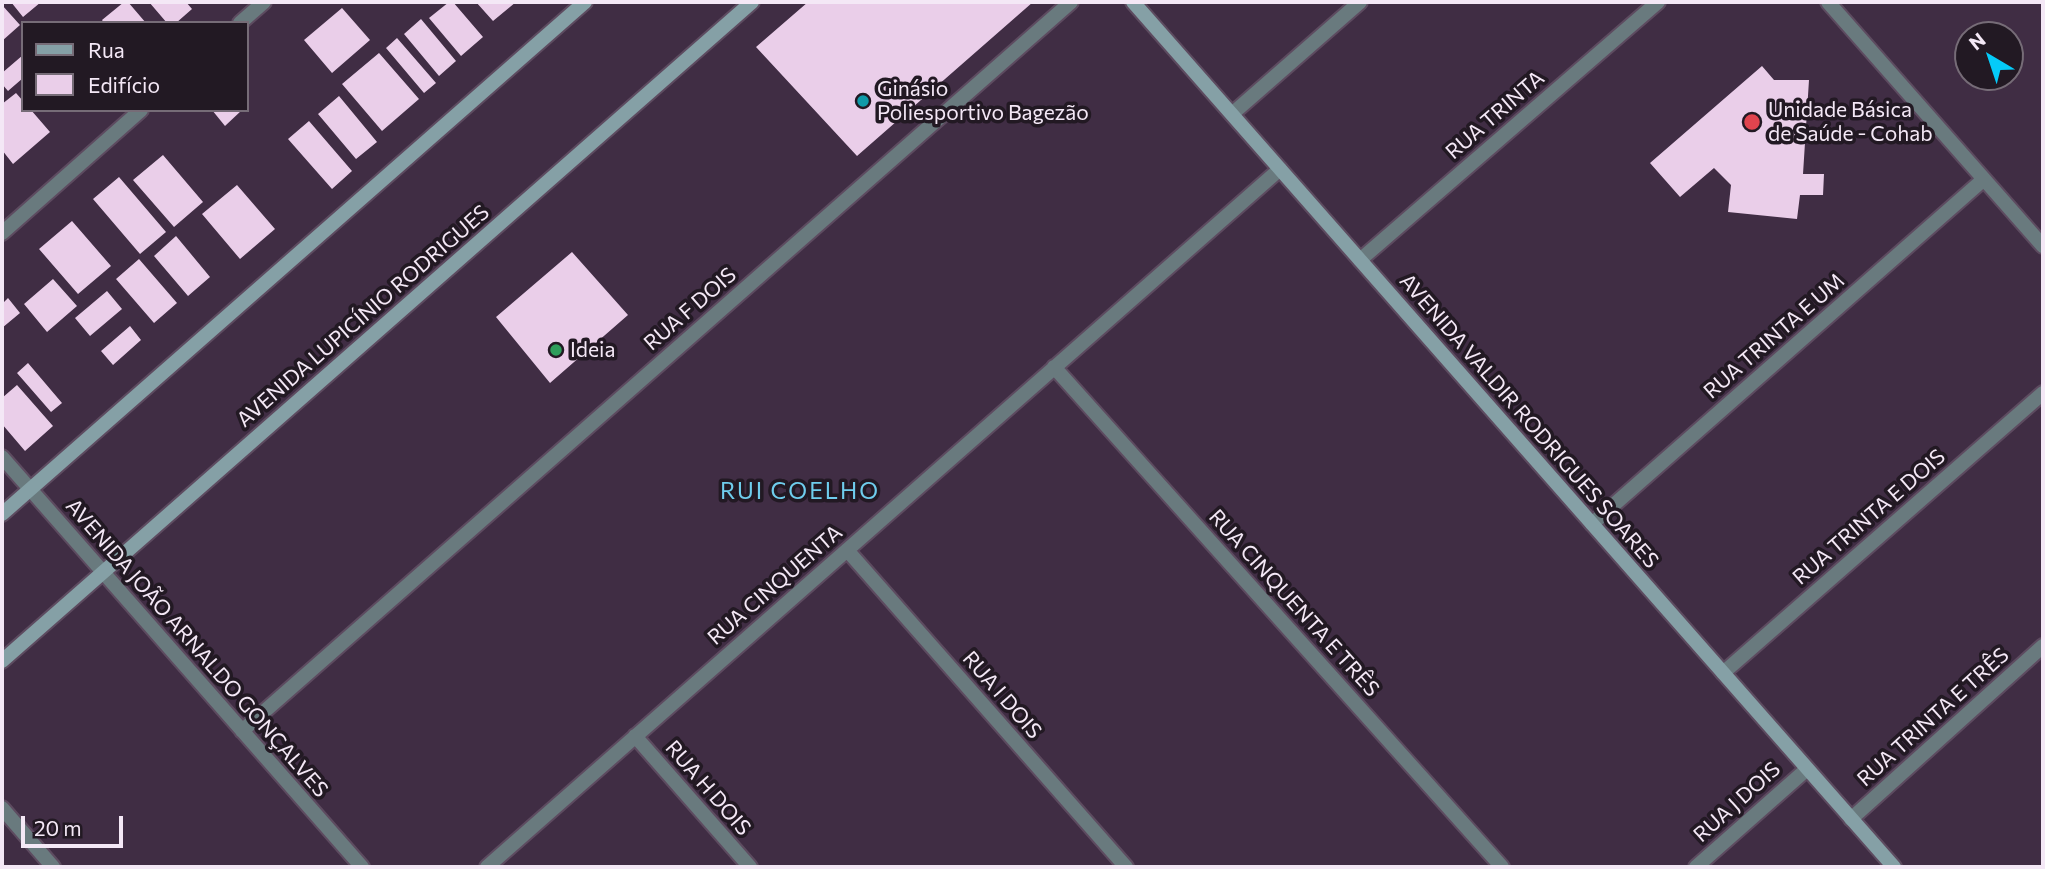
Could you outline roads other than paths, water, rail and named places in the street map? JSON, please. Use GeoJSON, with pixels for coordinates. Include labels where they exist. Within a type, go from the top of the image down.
{"type":"FeatureCollection","features":[{"type":"Feature","properties":{"kind":"street"},"geometry":{"type":"LineString","coordinates":[[242,21],[264,2]]}},
{"type":"Feature","properties":{"kind":"street"},"geometry":{"type":"LineString","coordinates":[[2,514],[585,2]]}},
{"type":"Feature","properties":{"kind":"street","name":"AVENIDA LUPICÍNIO RODRIGUES"},"geometry":{"type":"LineString","coordinates":[[2,661],[751,2]]}},
{"type":"Feature","properties":{"kind":"street","name":"RUA F DOIS"},"geometry":{"type":"LineString","coordinates":[[242,731],[1071,2]]}},
{"type":"Feature","properties":{"kind":"street","name":"AVENIDA VALDIR RODRIGUES SOARES"},"geometry":{"type":"LineString","coordinates":[[1133,2],[1894,867]]}},
{"type":"Feature","properties":{"kind":"street"},"geometry":{"type":"LineString","coordinates":[[1232,114],[1360,2]]}},
{"type":"Feature","properties":{"kind":"street","name":"RUA TRINTA"},"geometry":{"type":"LineString","coordinates":[[1360,260],[1658,2]]}},
{"type":"Feature","properties":{"kind":"street"},"geometry":{"type":"LineString","coordinates":[[1828,2],[2043,246]]}},
{"type":"Feature","properties":{"kind":"street"},"geometry":{"type":"LineString","coordinates":[[2,233],[139,112]]}},
{"type":"Feature","properties":{"kind":"street","name":"RUA CINQUENTA"},"geometry":{"type":"LineString","coordinates":[[487,867],[1280,169]]}},
{"type":"Feature","properties":{"kind":"street","name":"RUA TRINTA E UM"},"geometry":{"type":"LineString","coordinates":[[1592,524],[1984,179]]}},
{"type":"Feature","properties":{"kind":"street","name":"RUA CINQUENTA E TRÊS"},"geometry":{"type":"LineString","coordinates":[[1055,368],[1502,867]]}},
{"type":"Feature","properties":{"kind":"street","name":"RUA TRINTA E DOIS"},"geometry":{"type":"LineString","coordinates":[[1723,673],[2043,393]]}},
{"type":"Feature","properties":{"kind":"street","name":"AVENIDA JOÃO ARNALDO GONÇALVES"},"geometry":{"type":"LineString","coordinates":[[2,457],[362,867]]}},
{"type":"Feature","properties":{"kind":"street","name":"RUA I DOIS"},"geometry":{"type":"LineString","coordinates":[[847,550],[1126,867]]}},
{"type":"Feature","properties":{"kind":"street","name":"RUA TRINTA E TRÊS"},"geometry":{"type":"LineString","coordinates":[[1851,819],[2043,646]]}},
{"type":"Feature","properties":{"kind":"street","name":"RUA H DOIS"},"geometry":{"type":"LineString","coordinates":[[635,736],[750,867]]}},
{"type":"Feature","properties":{"kind":"street","name":"RUA J DOIS"},"geometry":{"type":"LineString","coordinates":[[1696,867],[1807,769]]}},
{"type":"Feature","properties":{"kind":"street"},"geometry":{"type":"LineString","coordinates":[[2,808],[53,867]]}},
{"type":"Feature","properties":{"kind":"place","name":"Ginásio Poliesportivo Bagezão"},"geometry":{"type":"Point","coordinates":[863,101]}},
{"type":"Feature","properties":{"kind":"place","name":"Unidade Básica de Saúde - Cohab"},"geometry":{"type":"Point","coordinates":[1752,122]}},
{"type":"Feature","properties":{"kind":"place","name":"Ideia"},"geometry":{"type":"Point","coordinates":[556,350]}},
{"type":"Feature","properties":{"kind":"district","name":"RUI COELHO"},"geometry":{"type":"Point","coordinates":[800,491]}}]}
